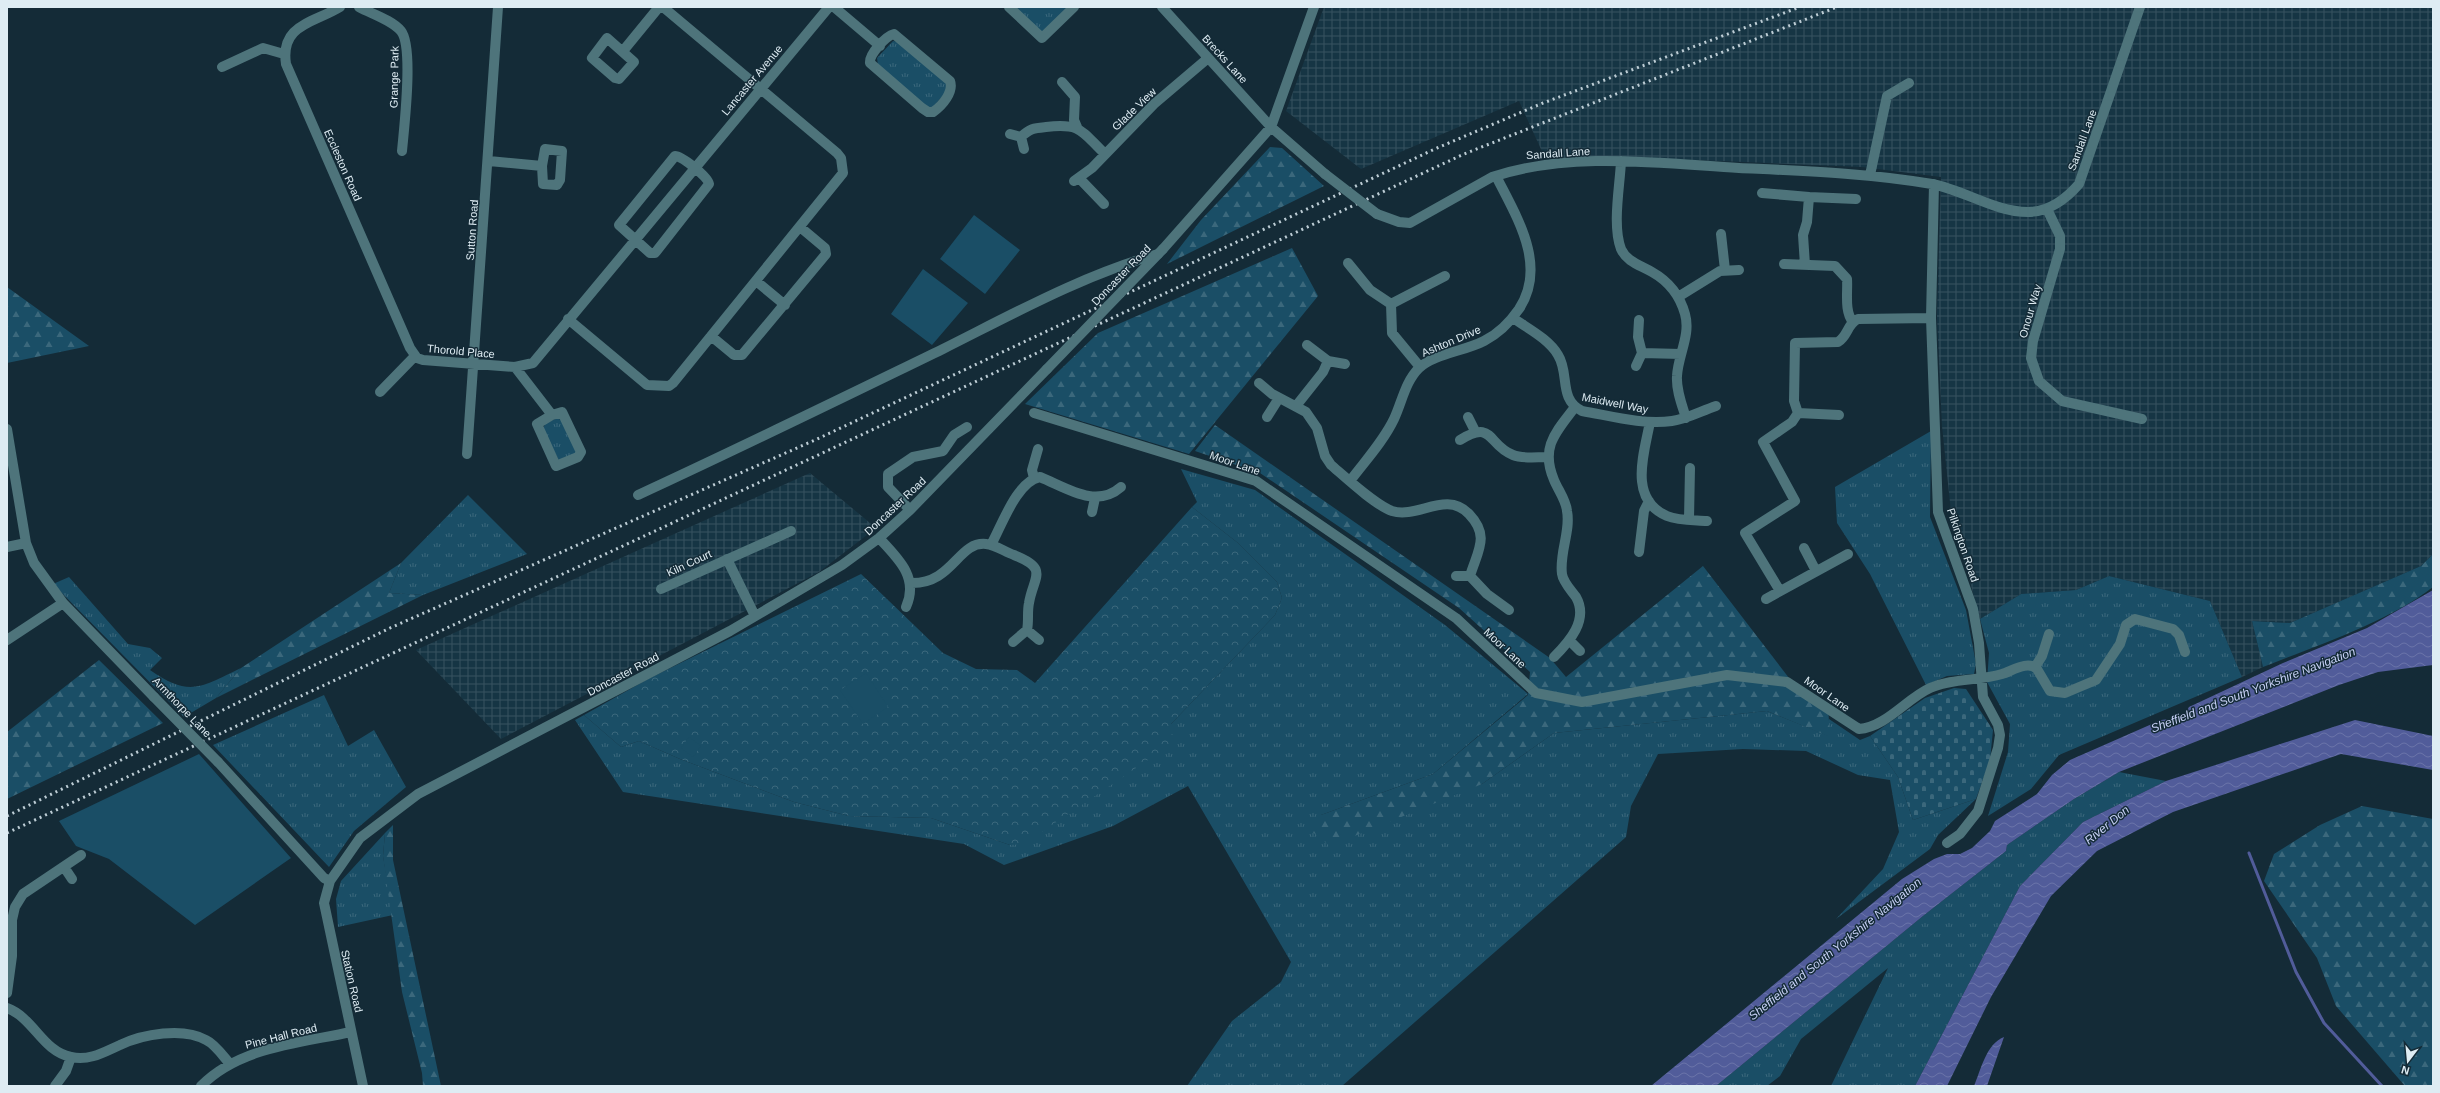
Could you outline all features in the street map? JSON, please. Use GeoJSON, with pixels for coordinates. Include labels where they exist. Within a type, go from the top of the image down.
{"type":"FeatureCollection","features":[{"type":"Feature","properties":{"kind":"street","name":"Grange Park"},"geometry":{"type":"LineString","coordinates":[[358,7],[394,25],[402,32],[406,40],[406,95],[402,151]]}},
{"type":"Feature","properties":{"kind":"street","name":"Sutton Road"},"geometry":{"type":"LineString","coordinates":[[467,454],[489,161],[498,7]]}},
{"type":"Feature","properties":{"kind":"street"},"geometry":{"type":"LineString","coordinates":[[623,51],[659,7]]}},
{"type":"Feature","properties":{"kind":"street"},"geometry":{"type":"LineString","coordinates":[[568,320],[647,385],[653,387],[673,383],[840,180],[843,173],[841,158],[663,7]]}},
{"type":"Feature","properties":{"kind":"street","name":"Lancaster Avenue"},"geometry":{"type":"LineString","coordinates":[[515,367],[533,363],[829,7]]}},
{"type":"Feature","properties":{"kind":"street"},"geometry":{"type":"LineString","coordinates":[[834,7],[880,46]]}},
{"type":"Feature","properties":{"kind":"street"},"geometry":{"type":"LineString","coordinates":[[1009,7],[1042,38],[1074,7]]}},
{"type":"Feature","properties":{"kind":"street","name":"Brecks Lane"},"geometry":{"type":"LineString","coordinates":[[1162,7],[1271,127]]}},
{"type":"Feature","properties":{"kind":"street","name":"Doncaster Road"},"geometry":{"type":"LineString","coordinates":[[330,880],[360,838],[418,794],[755,616],[842,565],[880,538],[910,510],[1161,251],[1271,127],[1314,7]]}},
{"type":"Feature","properties":{"kind":"street","name":"Sandall Lane"},"geometry":{"type":"LineString","coordinates":[[1271,127],[1325,174],[1377,214],[1399,222],[1410,223],[1496,176],[1524,167],[1545,164],[1621,161],[1870,175],[1934,184],[2010,210],[2028,212],[2047,209],[2068,197],[2079,184],[2140,7]]}},
{"type":"Feature","properties":{"kind":"street"},"geometry":{"type":"LineString","coordinates":[[222,67],[263,48],[284,54],[287,42],[296,29],[337,9]]}},
{"type":"Feature","properties":{"kind":"street"},"geometry":{"type":"LineString","coordinates":[[894,34],[950,81],[952,88],[950,93],[936,110],[928,112],[873,66],[870,60],[880,46],[890,35],[894,34]]}},
{"type":"Feature","properties":{"kind":"street","name":"Eccleston Road"},"geometry":{"type":"LineString","coordinates":[[284,54],[286,64],[412,352]]}},
{"type":"Feature","properties":{"kind":"street","name":"Glade View"},"geometry":{"type":"LineString","coordinates":[[1104,204],[1076,179],[1105,154],[1154,104],[1207,58]]}},
{"type":"Feature","properties":{"kind":"street"},"geometry":{"type":"LineString","coordinates":[[1062,82],[1075,97],[1074,120],[1077,128]]}},
{"type":"Feature","properties":{"kind":"street"},"geometry":{"type":"LineString","coordinates":[[1870,175],[1887,96],[1909,83]]}},
{"type":"Feature","properties":{"kind":"street"},"geometry":{"type":"LineString","coordinates":[[1021,137],[1031,128],[1068,125],[1077,128],[1105,154]]}},
{"type":"Feature","properties":{"kind":"street"},"geometry":{"type":"LineString","coordinates":[[1010,134],[1021,137]]}},
{"type":"Feature","properties":{"kind":"street"},"geometry":{"type":"LineString","coordinates":[[1021,137],[1024,149]]}},
{"type":"Feature","properties":{"kind":"street"},"geometry":{"type":"LineString","coordinates":[[675,156],[679,156],[695,169],[708,180],[708,188],[655,253],[650,254],[619,225],[675,156]]}},
{"type":"Feature","properties":{"kind":"street"},"geometry":{"type":"LineString","coordinates":[[489,161],[542,166]]}},
{"type":"Feature","properties":{"kind":"street"},"geometry":{"type":"LineString","coordinates":[[1621,161],[1617,228],[1622,250],[1633,263],[1664,280],[1678,297],[1685,315],[1686,331],[1681,354],[1678,387],[1686,418]]}},
{"type":"Feature","properties":{"kind":"street","name":"Ashton Drive"},"geometry":{"type":"LineString","coordinates":[[1350,481],[1386,435],[1405,388],[1420,367],[1483,341],[1513,318],[1524,301],[1530,284],[1530,252],[1525,236],[1496,176]]}},
{"type":"Feature","properties":{"kind":"street","name":"Pilkington Road"},"geometry":{"type":"LineString","coordinates":[[1934,184],[1931,318],[1938,512],[1973,609],[1979,643],[1983,697],[1998,725],[2000,735],[1998,748],[1978,812],[1960,834],[1947,844]]}},
{"type":"Feature","properties":{"kind":"street"},"geometry":{"type":"LineString","coordinates":[[1762,193],[1856,199]]}},
{"type":"Feature","properties":{"kind":"street"},"geometry":{"type":"LineString","coordinates":[[1805,265],[1803,235],[1807,222],[1809,197]]}},
{"type":"Feature","properties":{"kind":"street","name":"Onour Way"},"geometry":{"type":"LineString","coordinates":[[2047,209],[2060,236],[2060,249],[2033,341],[2031,358],[2039,381],[2062,401],[2142,419]]}},
{"type":"Feature","properties":{"kind":"street"},"geometry":{"type":"LineString","coordinates":[[711,336],[734,355],[742,355],[826,254],[827,250],[800,227]]}},
{"type":"Feature","properties":{"kind":"street"},"geometry":{"type":"LineString","coordinates":[[1721,234],[1725,270]]}},
{"type":"Feature","properties":{"kind":"street"},"geometry":{"type":"LineString","coordinates":[[638,495],[743,447],[1046,298],[1128,262],[1161,251]]}},
{"type":"Feature","properties":{"kind":"street"},"geometry":{"type":"LineString","coordinates":[[1348,263],[1370,290],[1391,304]]}},
{"type":"Feature","properties":{"kind":"street"},"geometry":{"type":"LineString","coordinates":[[1784,264],[1832,265],[1846,276],[1849,318],[1853,322]]}},
{"type":"Feature","properties":{"kind":"street"},"geometry":{"type":"LineString","coordinates":[[1678,297],[1720,270],[1739,270]]}},
{"type":"Feature","properties":{"kind":"street"},"geometry":{"type":"LineString","coordinates":[[1391,304],[1445,276]]}},
{"type":"Feature","properties":{"kind":"street"},"geometry":{"type":"LineString","coordinates":[[756,281],[784,304]]}},
{"type":"Feature","properties":{"kind":"street"},"geometry":{"type":"LineString","coordinates":[[1391,304],[1392,333],[1420,367]]}},
{"type":"Feature","properties":{"kind":"street","name":"Maidwell Way"},"geometry":{"type":"LineString","coordinates":[[1513,318],[1553,348],[1558,355],[1568,400],[1582,411],[1650,422],[1686,418],[1716,406]]}},
{"type":"Feature","properties":{"kind":"street"},"geometry":{"type":"LineString","coordinates":[[1798,413],[1794,401],[1795,343],[1838,342],[1843,339],[1853,322],[1858,319],[1931,318]]}},
{"type":"Feature","properties":{"kind":"street"},"geometry":{"type":"LineString","coordinates":[[1636,366],[1642,353],[1638,337],[1639,320]]}},
{"type":"Feature","properties":{"kind":"street"},"geometry":{"type":"LineString","coordinates":[[1307,345],[1328,361],[1345,364]]}},
{"type":"Feature","properties":{"kind":"street"},"geometry":{"type":"LineString","coordinates":[[380,392],[412,352]]}},
{"type":"Feature","properties":{"kind":"street","name":"Thorold Place"},"geometry":{"type":"LineString","coordinates":[[412,352],[423,360],[515,367]]}},
{"type":"Feature","properties":{"kind":"street"},"geometry":{"type":"LineString","coordinates":[[1642,353],[1681,354]]}},
{"type":"Feature","properties":{"kind":"street"},"geometry":{"type":"LineString","coordinates":[[1296,406],[1323,372],[1328,361]]}},
{"type":"Feature","properties":{"kind":"street"},"geometry":{"type":"LineString","coordinates":[[515,367],[552,415]]}},
{"type":"Feature","properties":{"kind":"street"},"geometry":{"type":"LineString","coordinates":[[1259,383],[1278,398],[1306,412],[1317,428],[1325,456],[1331,465],[1391,511],[1404,513],[1428,506],[1455,504],[1462,507],[1481,528],[1481,538],[1470,576]]}},
{"type":"Feature","properties":{"kind":"street"},"geometry":{"type":"LineString","coordinates":[[1267,417],[1278,398]]}},
{"type":"Feature","properties":{"kind":"street"},"geometry":{"type":"LineString","coordinates":[[1554,657],[1570,641],[1577,628],[1580,610],[1579,603],[1562,576],[1561,563],[1568,512],[1553,479],[1547,457],[1553,436],[1575,407]]}},
{"type":"Feature","properties":{"kind":"street"},"geometry":{"type":"LineString","coordinates":[[562,412],[581,452],[578,457],[556,466],[537,424],[552,415],[562,412]]}},
{"type":"Feature","properties":{"kind":"street","name":"Moor Lane"},"geometry":{"type":"LineString","coordinates":[[1034,413],[1256,481],[1456,618],[1536,693],[1582,702],[1727,675],[1776,679],[1787,682],[1859,730],[1873,727],[1930,688],[1967,679],[2002,674],[2025,666],[2035,666]]}},
{"type":"Feature","properties":{"kind":"street"},"geometry":{"type":"LineString","coordinates":[[1798,413],[1839,415]]}},
{"type":"Feature","properties":{"kind":"street"},"geometry":{"type":"LineString","coordinates":[[1780,591],[1745,533],[1795,501],[1763,442],[1792,422],[1798,413]]}},
{"type":"Feature","properties":{"kind":"street"},"geometry":{"type":"LineString","coordinates":[[1468,418],[1475,431],[1489,435],[1511,454],[1547,457]]}},
{"type":"Feature","properties":{"kind":"street"},"geometry":{"type":"LineString","coordinates":[[1650,422],[1641,474],[1643,490],[1649,501],[1668,516],[1707,521]]}},
{"type":"Feature","properties":{"kind":"street"},"geometry":{"type":"LineString","coordinates":[[910,510],[888,487],[888,474],[913,457],[942,451],[954,435],[967,427]]}},
{"type":"Feature","properties":{"kind":"street","name":"Armthorpe Lane"},"geometry":{"type":"LineString","coordinates":[[7,429],[26,543],[34,563],[63,603],[218,762],[324,878],[330,880]]}},
{"type":"Feature","properties":{"kind":"street"},"geometry":{"type":"LineString","coordinates":[[1460,440],[1475,431]]}},
{"type":"Feature","properties":{"kind":"street"},"geometry":{"type":"LineString","coordinates":[[1034,478],[1032,470],[1038,449]]}},
{"type":"Feature","properties":{"kind":"street"},"geometry":{"type":"LineString","coordinates":[[1689,519],[1690,468]]}},
{"type":"Feature","properties":{"kind":"street"},"geometry":{"type":"LineString","coordinates":[[991,544],[1020,490],[1027,482],[1034,478],[1040,477],[1095,498],[1105,496],[1121,486]]}},
{"type":"Feature","properties":{"kind":"street"},"geometry":{"type":"LineString","coordinates":[[1092,512],[1095,498]]}},
{"type":"Feature","properties":{"kind":"street"},"geometry":{"type":"LineString","coordinates":[[1639,552],[1644,511],[1649,501]]}},
{"type":"Feature","properties":{"kind":"street","name":"Kiln Court"},"geometry":{"type":"LineString","coordinates":[[661,589],[791,531]]}},
{"type":"Feature","properties":{"kind":"street"},"geometry":{"type":"LineString","coordinates":[[880,538],[903,565],[911,583],[910,598],[906,607]]}},
{"type":"Feature","properties":{"kind":"street"},"geometry":{"type":"LineString","coordinates":[[7,547],[26,543]]}},
{"type":"Feature","properties":{"kind":"street"},"geometry":{"type":"LineString","coordinates":[[911,583],[926,582],[936,579],[944,573],[967,549],[976,545],[991,544],[1027,561],[1034,566],[1038,578],[1028,604],[1027,630],[1013,642]]}},
{"type":"Feature","properties":{"kind":"street"},"geometry":{"type":"LineString","coordinates":[[1804,548],[1816,571]]}},
{"type":"Feature","properties":{"kind":"street"},"geometry":{"type":"LineString","coordinates":[[1766,599],[1848,554]]}},
{"type":"Feature","properties":{"kind":"street","name":"Kiln Court"},"geometry":{"type":"LineString","coordinates":[[727,559],[755,616]]}},
{"type":"Feature","properties":{"kind":"street"},"geometry":{"type":"LineString","coordinates":[[1456,576],[1470,576],[1487,594],[1509,610]]}},
{"type":"Feature","properties":{"kind":"street"},"geometry":{"type":"LineString","coordinates":[[7,640],[63,603]]}},
{"type":"Feature","properties":{"kind":"street"},"geometry":{"type":"LineString","coordinates":[[2049,634],[2042,656],[2035,666],[2047,688],[2054,693],[2065,693],[2090,683],[2104,670],[2108,658],[2120,644],[2126,626],[2135,619],[2174,629],[2179,635],[2185,652]]}},
{"type":"Feature","properties":{"kind":"street"},"geometry":{"type":"LineString","coordinates":[[1027,630],[1039,640]]}},
{"type":"Feature","properties":{"kind":"street"},"geometry":{"type":"LineString","coordinates":[[1570,641],[1580,651]]}},
{"type":"Feature","properties":{"kind":"street"},"geometry":{"type":"LineString","coordinates":[[7,993],[12,956],[12,920],[15,906],[23,894],[82,855]]}},
{"type":"Feature","properties":{"kind":"street"},"geometry":{"type":"LineString","coordinates":[[64,867],[72,879]]}},
{"type":"Feature","properties":{"kind":"street","name":"Station Road"},"geometry":{"type":"LineString","coordinates":[[330,880],[324,903],[363,1086]]}},
{"type":"Feature","properties":{"kind":"street"},"geometry":{"type":"LineString","coordinates":[[7,1008],[17,1012],[52,1048],[71,1057],[95,1057],[136,1038],[169,1033],[208,1040],[230,1064]]}},
{"type":"Feature","properties":{"kind":"street","name":"Pine Hall Road"},"geometry":{"type":"LineString","coordinates":[[200,1086],[230,1064],[255,1053],[351,1032]]}},
{"type":"Feature","properties":{"kind":"street"},"geometry":{"type":"LineString","coordinates":[[55,1086],[66,1070],[71,1057]]}},
{"type":"Feature","properties":{"kind":"shaded area"},"geometry":{"type":"Polygon","coordinates":[[[1324,7],[2433,7],[2433,554],[2421,566],[2290,623],[2252,621],[2263,667],[2242,677],[2210,601],[2109,576],[2076,590],[2021,594],[1980,619],[1951,512],[1942,426],[1937,316],[1941,177],[1862,167],[1620,157],[1545,158],[1519,101],[1361,169],[1286,111],[1324,7]]]}},
{"type":"Feature","properties":{"kind":"shaded area"},"geometry":{"type":"Polygon","coordinates":[[[810,473],[876,528],[819,572],[501,739],[416,650],[810,473]]]}},
{"type":"Feature","properties":{"kind":"green space"},"geometry":{"type":"Polygon","coordinates":[[[1014,7],[1070,7],[1045,32],[1037,30],[1014,7]]]}},
{"type":"Feature","properties":{"kind":"green space"},"geometry":{"type":"Polygon","coordinates":[[[893,41],[899,42],[946,83],[948,90],[933,107],[926,107],[878,65],[877,58],[893,41]]]}},
{"type":"Feature","properties":{"kind":"green space"},"geometry":{"type":"Polygon","coordinates":[[[1270,147],[1282,148],[1324,186],[1167,264],[1201,220],[1270,147]]]}},
{"type":"Feature","properties":{"kind":"green space"},"geometry":{"type":"Polygon","coordinates":[[[974,215],[1020,250],[985,294],[940,259],[974,215]]]}},
{"type":"Feature","properties":{"kind":"green space"},"geometry":{"type":"Polygon","coordinates":[[[1292,248],[1318,296],[1189,454],[1025,404],[1098,333],[1292,248]]]}},
{"type":"Feature","properties":{"kind":"green space"},"geometry":{"type":"Polygon","coordinates":[[[923,269],[968,303],[932,345],[891,314],[923,269]]]}},
{"type":"Feature","properties":{"kind":"green space"},"geometry":{"type":"Polygon","coordinates":[[[7,287],[89,346],[7,363],[7,287]]]}},
{"type":"Feature","properties":{"kind":"green space"},"geometry":{"type":"Polygon","coordinates":[[[557,418],[561,420],[577,448],[575,455],[559,461],[543,429],[545,424],[557,418]]]}},
{"type":"Feature","properties":{"kind":"green space"},"geometry":{"type":"Polygon","coordinates":[[[1215,425],[1550,658],[1566,677],[1703,566],[1789,678],[1828,706],[1830,737],[1767,711],[1554,733],[1482,784],[1330,846],[1310,830],[1321,815],[1433,774],[1528,695],[1530,672],[1459,608],[1260,473],[1195,451],[1215,425]]]}},
{"type":"Feature","properties":{"kind":"green space"},"geometry":{"type":"Polygon","coordinates":[[[1931,431],[1930,517],[1966,610],[1976,664],[1974,674],[1947,676],[1926,685],[1870,574],[1837,523],[1835,487],[1931,431]]]}},
{"type":"Feature","properties":{"kind":"green space"},"geometry":{"type":"Polygon","coordinates":[[[1181,469],[1255,490],[1445,625],[1528,694],[1433,774],[1321,815],[1482,784],[1554,733],[1767,711],[1829,736],[1829,719],[1860,740],[1870,736],[1898,777],[1913,820],[1976,799],[1938,835],[1930,849],[1836,919],[1883,869],[1899,832],[1890,780],[1858,775],[1806,751],[1743,749],[1658,754],[1631,806],[1626,837],[1342,1086],[1187,1086],[1232,1021],[1281,982],[1291,962],[1188,786],[1113,826],[1004,865],[964,844],[623,792],[575,720],[584,715],[621,747],[639,741],[680,759],[794,802],[849,816],[931,818],[1010,845],[1171,724],[1275,615],[1282,598],[1277,582],[1238,543],[1192,507],[1197,502],[1181,469]]]}},
{"type":"Feature","properties":{"kind":"green space"},"geometry":{"type":"Polygon","coordinates":[[[468,495],[527,554],[423,595],[389,593],[401,563],[468,495]]]}},
{"type":"Feature","properties":{"kind":"green space"},"geometry":{"type":"Polygon","coordinates":[[[1192,507],[1238,543],[1277,582],[1282,598],[1275,615],[1171,724],[1173,743],[1024,844],[1010,845],[931,818],[849,816],[794,802],[680,759],[639,741],[621,747],[584,715],[648,679],[861,574],[943,653],[976,669],[1017,670],[1035,683],[1192,507]]]}},
{"type":"Feature","properties":{"kind":"green space"},"geometry":{"type":"Polygon","coordinates":[[[2433,554],[2433,587],[2415,600],[2351,632],[2263,667],[2252,621],[2290,623],[2421,566],[2433,554]]]}},
{"type":"Feature","properties":{"kind":"green space"},"geometry":{"type":"Polygon","coordinates":[[[401,563],[389,593],[423,595],[216,698],[241,668],[401,563]]]}},
{"type":"Feature","properties":{"kind":"green space"},"geometry":{"type":"Polygon","coordinates":[[[2109,576],[2210,601],[2242,677],[2059,755],[2031,789],[1988,816],[2008,752],[2010,724],[1987,682],[1989,653],[1980,619],[2021,594],[2076,590],[2109,576]]]}},
{"type":"Feature","properties":{"kind":"green space"},"geometry":{"type":"Polygon","coordinates":[[[69,577],[128,644],[150,648],[162,658],[150,670],[164,679],[186,687],[196,687],[216,680],[241,668],[216,698],[184,717],[53,584],[69,577]]]}},
{"type":"Feature","properties":{"kind":"green space"},"geometry":{"type":"Polygon","coordinates":[[[99,660],[163,723],[7,799],[7,732],[99,660]]]}},
{"type":"Feature","properties":{"kind":"green space"},"geometry":{"type":"Polygon","coordinates":[[[866,673],[888,707],[863,724],[840,690],[866,673]]]}},
{"type":"Feature","properties":{"kind":"green space"},"geometry":{"type":"Polygon","coordinates":[[[1954,688],[1966,689],[1993,730],[1990,760],[1976,799],[1913,820],[1898,777],[1870,736],[1925,698],[1954,688]]]}},
{"type":"Feature","properties":{"kind":"green space"},"geometry":{"type":"Polygon","coordinates":[[[324,695],[348,746],[374,730],[406,787],[354,831],[329,867],[213,745],[324,695]]]}},
{"type":"Feature","properties":{"kind":"green space"},"geometry":{"type":"Polygon","coordinates":[[[689,737],[701,746],[693,757],[681,748],[689,737]]]}},
{"type":"Feature","properties":{"kind":"green space"},"geometry":{"type":"Polygon","coordinates":[[[199,754],[291,858],[195,925],[109,859],[76,846],[59,821],[199,754]]]}},
{"type":"Feature","properties":{"kind":"green space"},"geometry":{"type":"Polygon","coordinates":[[[2119,772],[2166,781],[2083,822],[2020,886],[1915,1086],[1831,1086],[1888,968],[1801,1039],[1780,1076],[1767,1086],[1716,1086],[1923,916],[2006,851],[2007,845],[2074,799],[2119,772]]]}},
{"type":"Feature","properties":{"kind":"green space"},"geometry":{"type":"Polygon","coordinates":[[[2362,806],[2433,819],[2433,1086],[2405,1086],[2336,1006],[2317,958],[2264,881],[2274,854],[2320,825],[2362,806]]]}},
{"type":"Feature","properties":{"kind":"green space"},"geometry":{"type":"Polygon","coordinates":[[[393,825],[393,860],[441,1086],[423,1086],[422,1073],[402,992],[383,856],[385,833],[393,825]]]}},
{"type":"Feature","properties":{"kind":"green space"},"geometry":{"type":"Polygon","coordinates":[[[385,833],[383,856],[393,915],[338,927],[336,899],[341,881],[385,833]]]}},
{"type":"Feature","properties":{"kind":"water","name":"Sheffield and South Yorkshire Navigation"},"geometry":{"type":"Polygon","coordinates":[[[2433,590],[2433,665],[2378,672],[2339,685],[2119,772],[2074,799],[2007,845],[2006,851],[1923,916],[1716,1086],[1651,1086],[1902,879],[1934,859],[1947,854],[1960,854],[1972,848],[1990,831],[1995,821],[2037,794],[2052,775],[2070,760],[2161,720],[2179,718],[2185,714],[2189,707],[2283,663],[2367,628],[2433,590]]]}},
{"type":"Feature","properties":{"kind":"water","name":"River Don"},"geometry":{"type":"Polygon","coordinates":[[[2355,720],[2433,736],[2433,770],[2341,754],[2173,812],[2097,851],[2051,896],[1991,997],[1947,1086],[1915,1086],[2020,886],[2083,822],[2166,781],[2355,720]]]}},
{"type":"Feature","properties":{"kind":"water"},"geometry":{"type":"Polygon","coordinates":[[[2004,1037],[1987,1086],[1974,1086],[1988,1051],[1998,1040],[2004,1037]]]}},
{"type":"Feature","properties":{"kind":"waterway"},"geometry":{"type":"LineString","coordinates":[[2249,853],[2296,972],[2324,1023],[2382,1086]]}},
{"type":"Feature","properties":{"kind":"railway"},"geometry":{"type":"LineString","coordinates":[[7,816],[390,628],[815,440],[1437,148],[1543,103],[1800,7]]}},
{"type":"Feature","properties":{"kind":"railway"},"geometry":{"type":"LineString","coordinates":[[7,833],[1464,154],[1837,7]]}}]}
